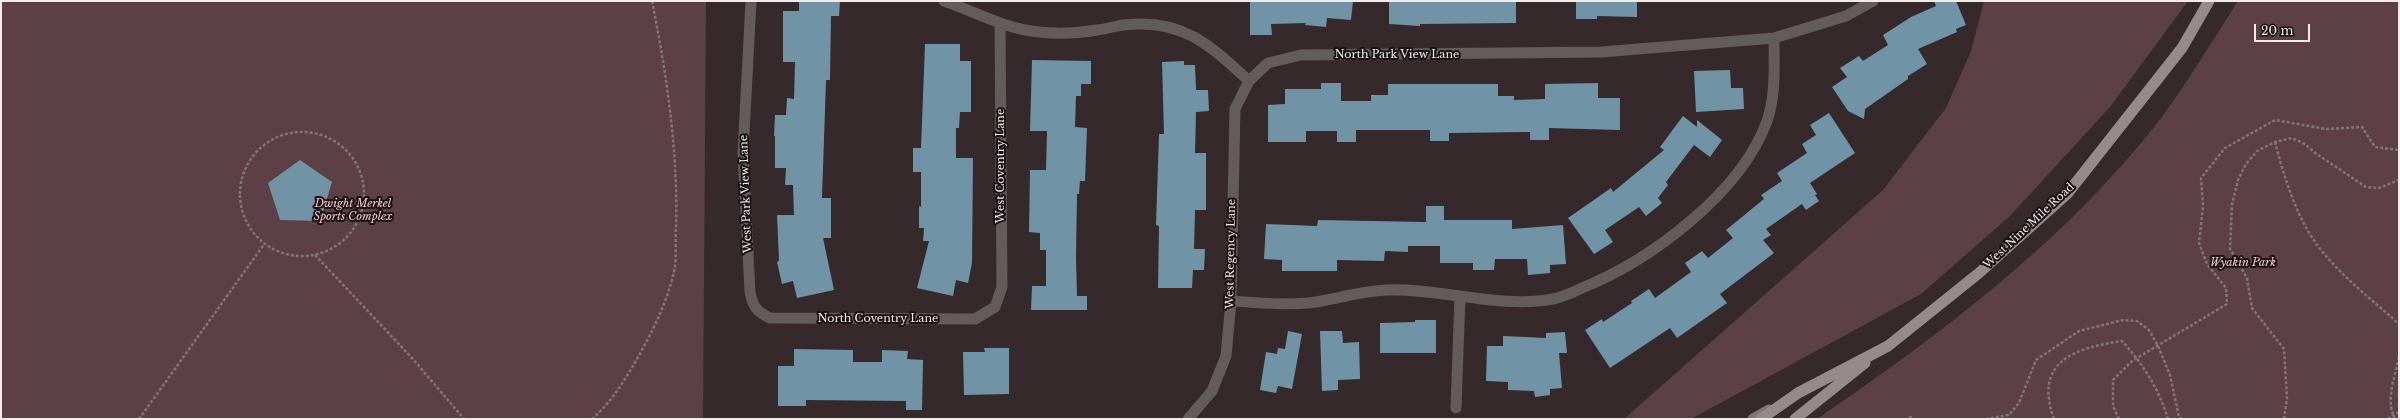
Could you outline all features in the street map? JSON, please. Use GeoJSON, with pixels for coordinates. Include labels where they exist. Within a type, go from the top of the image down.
{"type":"FeatureCollection","features":[{"type":"Feature","properties":{"kind":"main road","name":"West Nine Mile Road"},"geometry":{"type":"LineString","coordinates":[[1795,419],[1979,274],[2067,194],[2182,48],[2209,1]]}},
{"type":"Feature","properties":{"kind":"main road","name":"West Nine Mile Road"},"geometry":{"type":"LineString","coordinates":[[1761,419],[1792,396],[1881,351]]}},
{"type":"Feature","properties":{"kind":"main road"},"geometry":{"type":"LineString","coordinates":[[1753,419],[1792,396]]}},
{"type":"Feature","properties":{"kind":"street","name":"West Park View Lane"},"geometry":{"type":"LineString","coordinates":[[751,1],[743,153],[750,292],[753,305],[759,312]]}},
{"type":"Feature","properties":{"kind":"street"},"geometry":{"type":"LineString","coordinates":[[944,1],[1000,24],[1039,32],[1096,30],[1123,25],[1146,24],[1175,28],[1202,42],[1248,81]]}},
{"type":"Feature","properties":{"kind":"street","name":"North Park View Lane"},"geometry":{"type":"LineString","coordinates":[[1248,81],[1268,63],[1301,55],[1593,53],[1774,38],[1846,16],[1873,1]]}},
{"type":"Feature","properties":{"kind":"street","name":"West Coventry Lane"},"geometry":{"type":"LineString","coordinates":[[995,307],[1002,287],[1000,24]]}},
{"type":"Feature","properties":{"kind":"street"},"geometry":{"type":"LineString","coordinates":[[1231,301],[1276,304],[1309,303],[1385,290],[1421,290],[1512,303],[1554,299],[1596,282],[1638,260],[1677,231],[1716,197],[1751,153],[1767,121],[1774,77],[1774,38]]}},
{"type":"Feature","properties":{"kind":"street","name":"West Regency Lane"},"geometry":{"type":"LineString","coordinates":[[1188,419],[1212,392],[1226,356],[1231,301],[1235,109],[1248,81]]}},
{"type":"Feature","properties":{"kind":"street"},"geometry":{"type":"LineString","coordinates":[[1456,408],[1460,296]]}},
{"type":"Feature","properties":{"kind":"street","name":"North Coventry Lane"},"geometry":{"type":"LineString","coordinates":[[759,312],[770,318],[782,319],[975,319],[995,307]]}},
{"type":"Feature","properties":{"kind":"path"},"geometry":{"type":"LineString","coordinates":[[592,419],[623,383],[645,346],[663,309],[674,271],[676,211],[674,156],[667,76],[652,1]]}},
{"type":"Feature","properties":{"kind":"path"},"geometry":{"type":"LineString","coordinates":[[2119,419],[2113,406],[2113,380],[2132,361],[2206,315],[2227,304],[2226,288],[2207,264],[2199,243],[2203,206],[2201,178],[2225,148],[2275,120],[2326,129],[2362,127],[2374,147],[2399,150]]}},
{"type":"Feature","properties":{"kind":"path"},"geometry":{"type":"LineString","coordinates":[[307,131],[320,134],[343,146],[356,162],[363,180],[364,200],[360,219],[349,236],[333,248],[315,255],[297,256],[280,252],[265,243],[251,229],[242,211],[240,191],[244,172],[254,154],[269,141],[287,133],[307,131]]}},
{"type":"Feature","properties":{"kind":"path"},"geometry":{"type":"LineString","coordinates":[[2284,419],[2287,398],[2284,350],[2252,308],[2247,278],[2230,249],[2232,204],[2238,180],[2246,164],[2257,151],[2275,142],[2292,138],[2305,144],[2315,153],[2366,187],[2379,188],[2399,180]]}},
{"type":"Feature","properties":{"kind":"path"},"geometry":{"type":"LineString","coordinates":[[2275,142],[2294,201],[2317,245],[2337,268],[2399,324]]}},
{"type":"Feature","properties":{"kind":"path"},"geometry":{"type":"LineString","coordinates":[[139,419],[265,243]]}},
{"type":"Feature","properties":{"kind":"path"},"geometry":{"type":"LineString","coordinates":[[315,255],[429,376],[464,419]]}},
{"type":"Feature","properties":{"kind":"path"},"geometry":{"type":"LineString","coordinates":[[1986,419],[2009,416],[2019,403],[2036,360],[2079,331],[2117,321],[2137,321],[2149,330],[2158,346],[2170,375],[2179,416],[2182,419]]}},
{"type":"Feature","properties":{"kind":"path"},"geometry":{"type":"LineString","coordinates":[[2054,419],[2048,401],[2052,372],[2072,352],[2094,345],[2122,340],[2138,358],[2157,389],[2168,419]]}},
{"type":"Feature","properties":{"kind":"path"},"geometry":{"type":"LineString","coordinates":[[2394,417],[2390,410],[2392,388],[2399,357]]}},
{"type":"Feature","properties":{"kind":"path"},"geometry":{"type":"LineString","coordinates":[[2388,419],[2394,417],[2399,412]]}},
{"type":"Feature","properties":{"kind":"path"},"geometry":{"type":"LineString","coordinates":[[1910,419],[1911,414]]}},
{"type":"Feature","properties":{"kind":"green space","name":"Dwight Merkel Sports Complex"},"geometry":{"type":"Polygon","coordinates":[[[1,1],[706,1],[703,419],[1,419],[1,1]]]}},
{"type":"Feature","properties":{"kind":"green space"},"geometry":{"type":"Polygon","coordinates":[[[1984,1],[2188,1],[2110,107],[2010,216],[1921,294],[1691,419],[1624,419],[1883,190],[1946,108],[1971,51],[1984,1]]]}},
{"type":"Feature","properties":{"kind":"green space","name":"Wyakin Park"},"geometry":{"type":"Polygon","coordinates":[[[2238,1],[2399,1],[2399,419],[1817,419],[1955,319],[2042,246],[2083,207],[2121,166],[2169,108],[2238,1]]]}},
{"type":"Feature","properties":{"kind":"building"},"geometry":{"type":"Polygon","coordinates":[[[799,1],[840,1],[839,16],[831,16],[830,80],[826,80],[822,198],[831,198],[831,238],[823,238],[834,290],[797,298],[793,281],[782,284],[777,262],[779,261],[777,215],[794,215],[793,185],[785,185],[786,168],[775,168],[774,136],[775,115],[786,115],[787,98],[794,99],[795,62],[783,62],[783,11],[799,11],[799,1]]]}},
{"type":"Feature","properties":{"kind":"building"},"geometry":{"type":"Polygon","coordinates":[[[1250,1],[1353,1],[1351,20],[1327,18],[1326,27],[1305,25],[1306,23],[1271,24],[1272,35],[1250,35],[1250,1]]]}},
{"type":"Feature","properties":{"kind":"building"},"geometry":{"type":"Polygon","coordinates":[[[1389,1],[1516,1],[1516,23],[1420,24],[1420,26],[1389,24],[1389,1]]]}},
{"type":"Feature","properties":{"kind":"building"},"geometry":{"type":"Polygon","coordinates":[[[1576,1],[1637,1],[1637,17],[1597,16],[1597,19],[1576,19],[1576,1]]]}},
{"type":"Feature","properties":{"kind":"building"},"geometry":{"type":"Polygon","coordinates":[[[1934,1],[1956,1],[1966,25],[1956,29],[1957,32],[1918,49],[1927,64],[1908,76],[1908,79],[1865,109],[1864,119],[1848,111],[1832,87],[1847,77],[1840,68],[1859,56],[1863,61],[1888,45],[1883,35],[1911,17],[1936,6],[1934,1]]]}},
{"type":"Feature","properties":{"kind":"building"},"geometry":{"type":"Polygon","coordinates":[[[925,44],[960,44],[960,61],[971,61],[971,112],[960,112],[959,128],[956,128],[956,158],[973,158],[972,263],[968,283],[956,280],[953,296],[917,288],[929,241],[923,241],[924,228],[919,228],[919,206],[921,207],[921,172],[913,172],[913,148],[921,148],[925,44]]]}},
{"type":"Feature","properties":{"kind":"building"},"geometry":{"type":"Polygon","coordinates":[[[1032,60],[1091,61],[1091,84],[1081,84],[1081,96],[1076,96],[1075,127],[1087,128],[1085,181],[1080,181],[1079,194],[1077,194],[1076,258],[1077,296],[1087,296],[1087,310],[1031,310],[1032,286],[1046,286],[1046,250],[1040,250],[1040,233],[1029,232],[1030,170],[1046,170],[1047,131],[1030,131],[1032,60]]]}},
{"type":"Feature","properties":{"kind":"building"},"geometry":{"type":"Polygon","coordinates":[[[1184,61],[1184,65],[1195,65],[1196,90],[1208,90],[1209,111],[1196,112],[1195,153],[1206,153],[1206,210],[1195,210],[1194,249],[1205,249],[1204,270],[1193,270],[1192,288],[1158,288],[1159,226],[1156,225],[1159,134],[1164,134],[1162,62],[1184,61]]]}},
{"type":"Feature","properties":{"kind":"building"},"geometry":{"type":"Polygon","coordinates":[[[1730,70],[1731,88],[1743,88],[1744,109],[1696,112],[1694,71],[1730,70]]]}},
{"type":"Feature","properties":{"kind":"building"},"geometry":{"type":"Polygon","coordinates":[[[1321,83],[1341,83],[1341,101],[1371,101],[1371,95],[1388,95],[1388,84],[1498,84],[1498,96],[1514,96],[1514,100],[1545,99],[1545,84],[1598,83],[1598,98],[1620,98],[1620,130],[1549,128],[1549,140],[1530,140],[1530,132],[1449,133],[1449,141],[1430,141],[1430,130],[1356,130],[1356,142],[1337,142],[1337,131],[1306,131],[1306,142],[1268,142],[1268,105],[1285,104],[1285,89],[1321,89],[1321,83]]]}},
{"type":"Feature","properties":{"kind":"building"},"geometry":{"type":"Polygon","coordinates":[[[1829,113],[1855,153],[1810,183],[1817,194],[1815,195],[1819,201],[1806,210],[1802,204],[1766,229],[1771,235],[1763,240],[1774,253],[1720,294],[1727,303],[1677,338],[1670,328],[1610,368],[1585,330],[1602,319],[1603,322],[1632,303],[1631,301],[1649,289],[1655,298],[1691,272],[1685,263],[1702,251],[1708,258],[1733,238],[1726,230],[1764,199],[1761,195],[1782,181],[1777,173],[1807,153],[1802,144],[1816,135],[1810,125],[1829,113]]]}},
{"type":"Feature","properties":{"kind":"building"},"geometry":{"type":"Polygon","coordinates":[[[1683,116],[1697,127],[1697,120],[1722,140],[1710,157],[1694,145],[1666,182],[1668,185],[1658,198],[1662,203],[1646,216],[1639,207],[1605,230],[1613,242],[1594,254],[1568,218],[1611,188],[1613,192],[1664,150],[1660,147],[1683,116]]]}},
{"type":"Feature","properties":{"kind":"building"},"geometry":{"type":"Polygon","coordinates":[[[300,160],[332,182],[320,221],[280,220],[268,183],[300,160]]]}},
{"type":"Feature","properties":{"kind":"building"},"geometry":{"type":"Polygon","coordinates":[[[1426,206],[1444,206],[1444,220],[1512,220],[1512,229],[1563,225],[1566,264],[1550,265],[1550,273],[1528,275],[1527,259],[1495,259],[1494,270],[1473,270],[1473,263],[1440,263],[1440,246],[1408,246],[1408,252],[1385,251],[1384,261],[1337,260],[1337,271],[1282,271],[1282,260],[1264,259],[1266,224],[1317,226],[1318,220],[1426,222],[1426,206]]]}},
{"type":"Feature","properties":{"kind":"building"},"geometry":{"type":"Polygon","coordinates":[[[1415,320],[1436,320],[1436,353],[1380,353],[1380,323],[1415,322],[1415,320]]]}},
{"type":"Feature","properties":{"kind":"building"},"geometry":{"type":"Polygon","coordinates":[[[1288,331],[1302,334],[1292,389],[1278,386],[1276,393],[1260,390],[1266,352],[1277,354],[1278,348],[1285,349],[1288,331]]]}},
{"type":"Feature","properties":{"kind":"building"},"geometry":{"type":"Polygon","coordinates":[[[1320,331],[1342,331],[1343,343],[1359,342],[1360,379],[1338,380],[1338,390],[1322,391],[1320,331]]]}},
{"type":"Feature","properties":{"kind":"building"},"geometry":{"type":"Polygon","coordinates":[[[1565,332],[1567,353],[1559,353],[1562,388],[1550,389],[1550,395],[1535,397],[1534,391],[1508,390],[1508,382],[1486,381],[1487,346],[1503,346],[1503,336],[1546,338],[1546,333],[1565,332]]]}},
{"type":"Feature","properties":{"kind":"building"},"geometry":{"type":"Polygon","coordinates":[[[984,348],[1009,348],[1009,394],[964,395],[963,352],[985,352],[984,348]]]}},
{"type":"Feature","properties":{"kind":"building"},"geometry":{"type":"Polygon","coordinates":[[[794,349],[853,350],[853,362],[882,362],[882,350],[908,351],[907,359],[923,360],[922,410],[906,410],[906,401],[806,400],[806,406],[778,406],[778,366],[794,366],[794,349]]]}}]}
